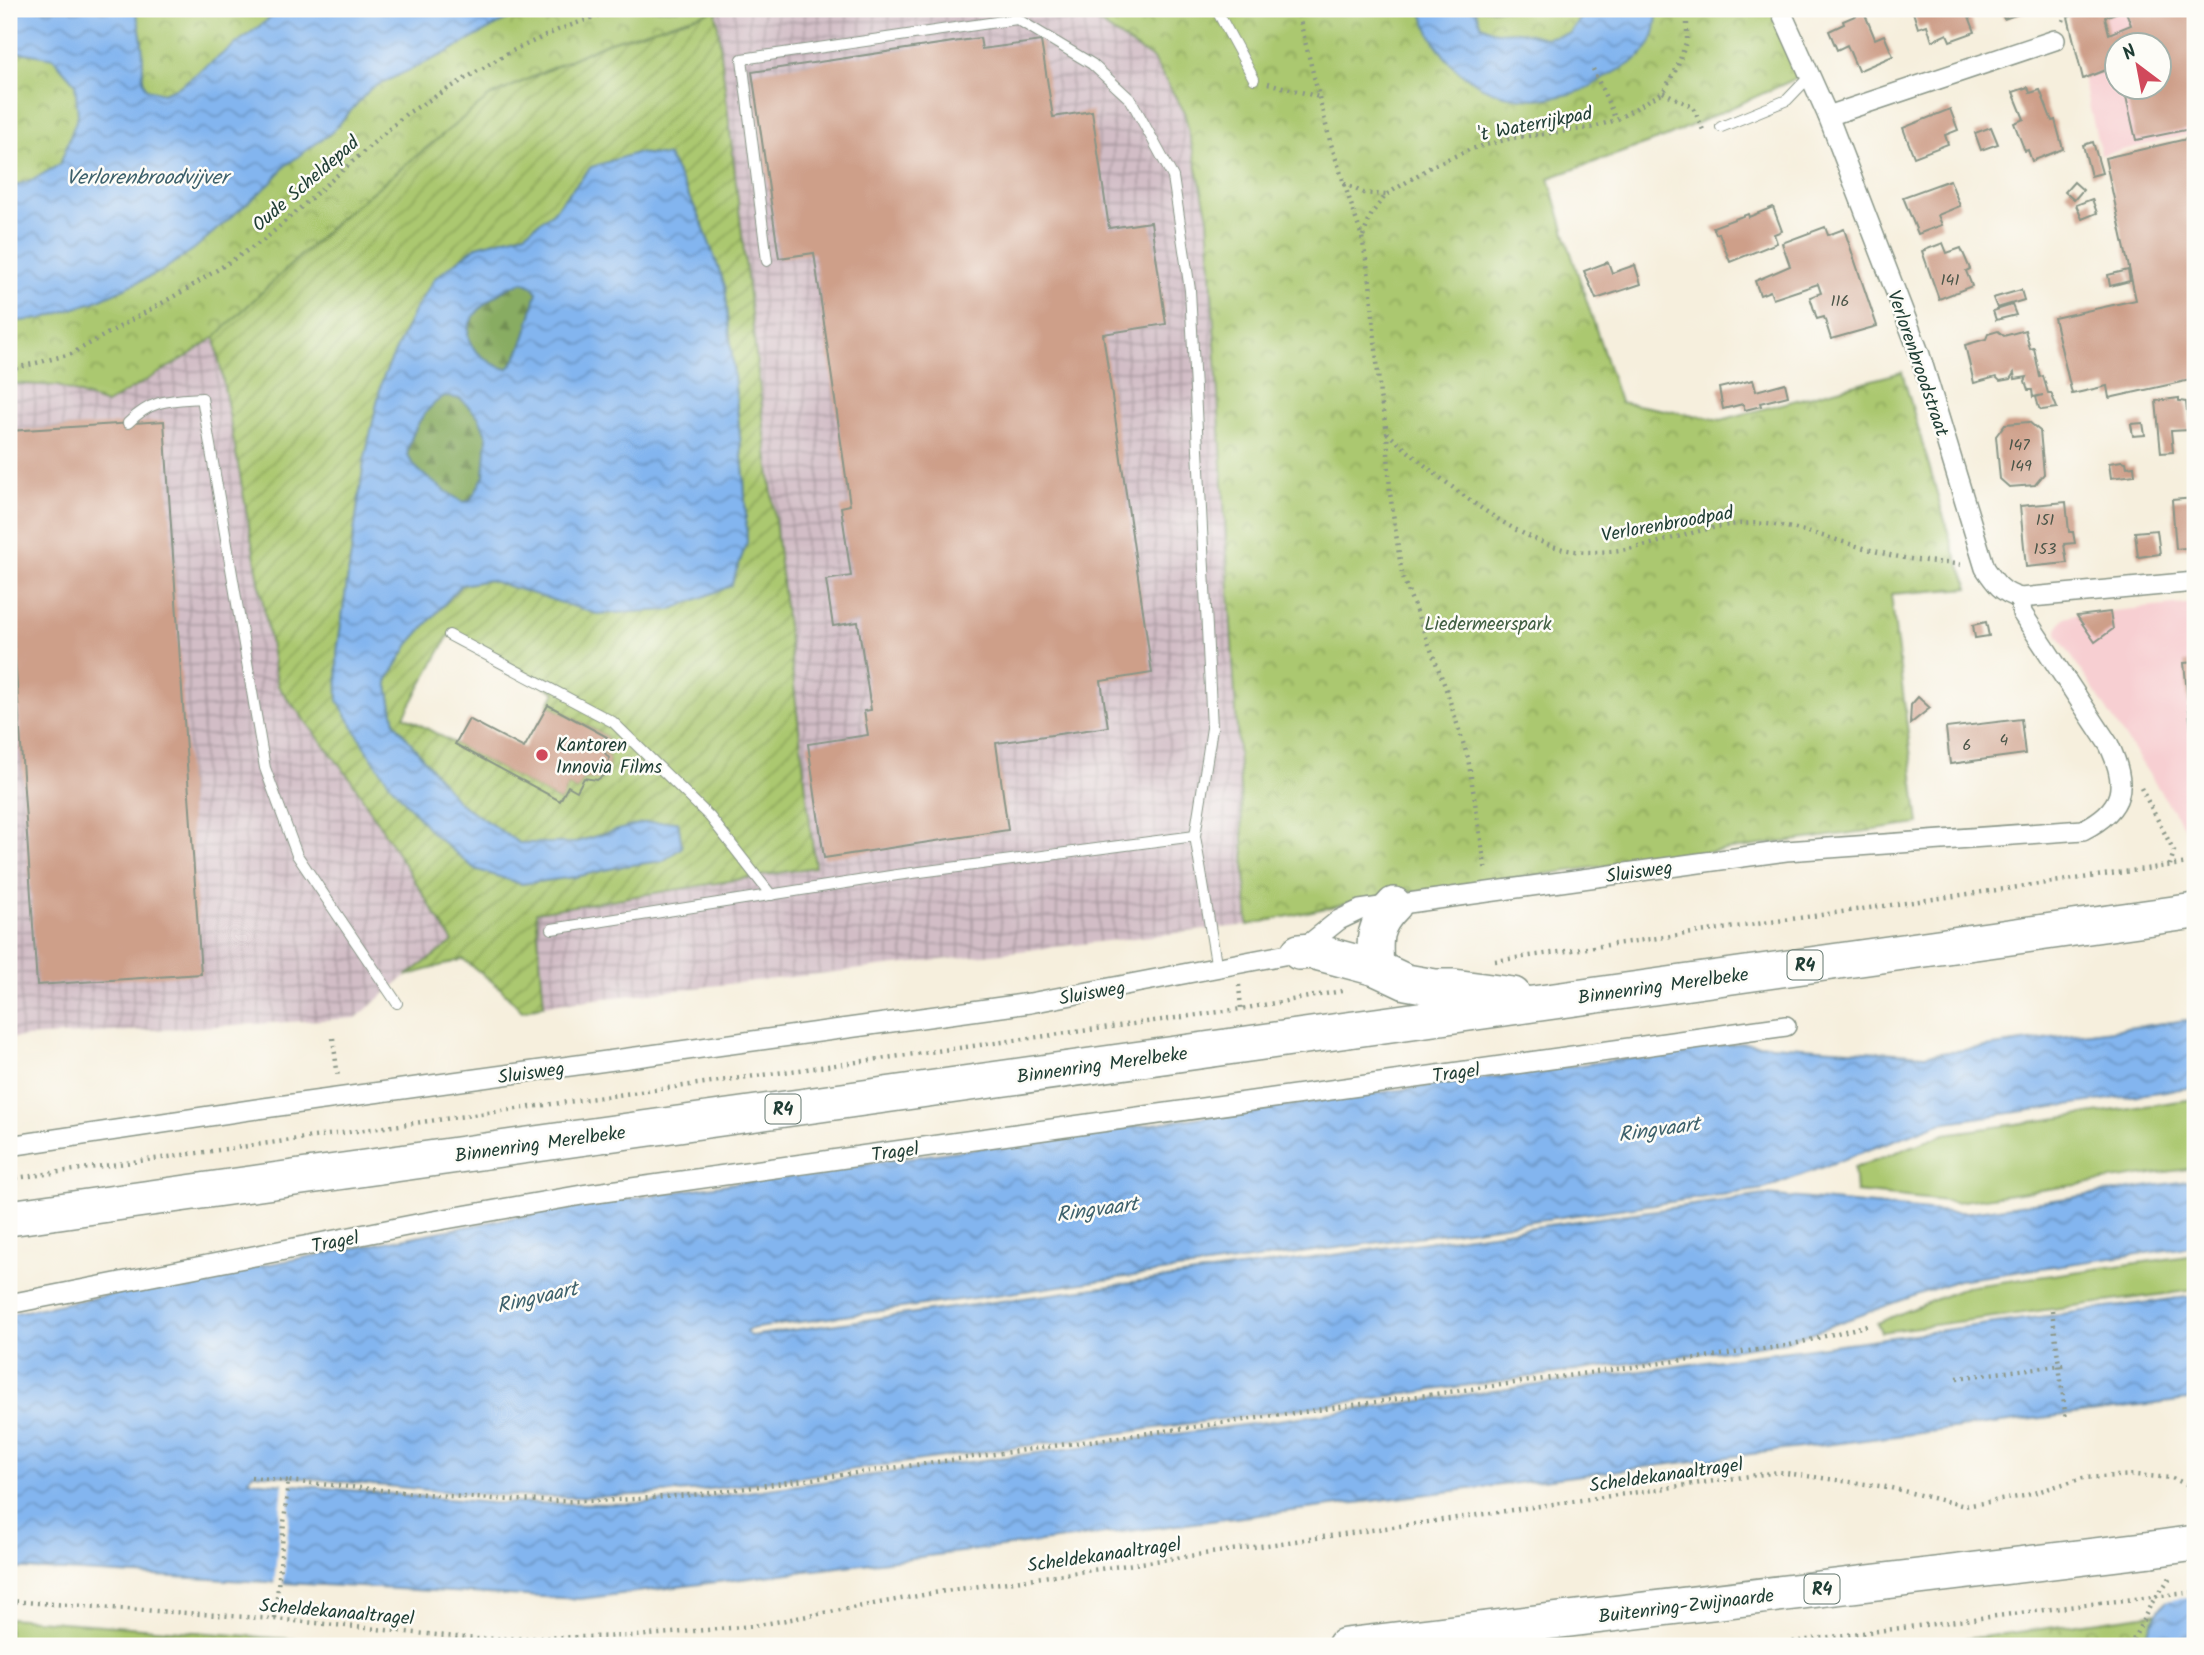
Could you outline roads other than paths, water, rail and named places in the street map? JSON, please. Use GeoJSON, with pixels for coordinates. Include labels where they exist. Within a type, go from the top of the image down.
{"type":"FeatureCollection","features":[{"type":"Feature","properties":{"kind":"highway"},"geometry":{"type":"LineString","coordinates":[[1376,968],[1374,941],[1380,919],[1394,905]]}},
{"type":"Feature","properties":{"kind":"highway","name":"Binnenring Merelbeke"},"geometry":{"type":"LineString","coordinates":[[9,1218],[2195,911]]}},
{"type":"Feature","properties":{"kind":"highway","name":"R4"},"geometry":{"type":"LineString","coordinates":[[1299,951],[1312,951],[1376,968],[1406,982],[1558,1000]]}},
{"type":"Feature","properties":{"kind":"highway","name":"Buitenring-Zwijnaarde"},"geometry":{"type":"LineString","coordinates":[[1345,1646],[1478,1637],[2163,1561],[2195,1543]]}},
{"type":"Feature","properties":{"kind":"street","name":"Verlorenbroodstraat"},"geometry":{"type":"LineString","coordinates":[[1780,9],[1828,116],[1920,355],[1985,568],[1997,587],[2008,595],[2020,598]]}},
{"type":"Feature","properties":{"kind":"street"},"geometry":{"type":"LineString","coordinates":[[1828,116],[2054,40]]}},
{"type":"Feature","properties":{"kind":"street"},"geometry":{"type":"LineString","coordinates":[[2020,598],[2195,582]]}},
{"type":"Feature","properties":{"kind":"street","name":"Sluisweg"},"geometry":{"type":"LineString","coordinates":[[9,1146],[264,1108],[1030,1003],[1217,969],[1299,951],[1339,919],[1360,910],[1489,890],[1786,851],[2083,830],[2102,820],[2117,803],[2122,787],[2119,766],[2109,745],[2022,613],[2020,598]]}},
{"type":"Feature","properties":{"kind":"street","name":"Tragel"},"geometry":{"type":"LineString","coordinates":[[9,1304],[417,1224],[582,1195],[1786,1026]]}},
{"type":"Feature","properties":{"kind":"lane"},"geometry":{"type":"LineString","coordinates":[[1216,9],[1254,79]]}},
{"type":"Feature","properties":{"kind":"lane"},"geometry":{"type":"LineString","coordinates":[[767,261],[742,59],[1017,19],[1092,64],[1131,100],[1173,177],[1190,290],[1212,728],[1195,836],[1217,969]]}},
{"type":"Feature","properties":{"kind":"lane"},"geometry":{"type":"LineString","coordinates":[[1721,127],[1787,100],[1810,76]]}},
{"type":"Feature","properties":{"kind":"lane"},"geometry":{"type":"LineString","coordinates":[[128,423],[141,410],[160,401],[202,398],[265,768],[297,855],[397,1003]]}},
{"type":"Feature","properties":{"kind":"lane"},"geometry":{"type":"LineString","coordinates":[[449,635],[612,722],[710,817],[771,895]]}},
{"type":"Feature","properties":{"kind":"lane"},"geometry":{"type":"LineString","coordinates":[[552,929],[897,875],[1195,836]]}},
{"type":"Feature","properties":{"kind":"water","name":"Verlorenbroodvijver"},"geometry":{"type":"Polygon","coordinates":[[[9,9],[135,9],[142,41],[144,82],[147,89],[163,93],[180,86],[282,9],[526,9],[446,53],[371,88],[332,132],[285,166],[271,183],[194,249],[160,272],[94,302],[41,319],[9,322],[9,188],[34,179],[60,164],[78,115],[75,83],[53,58],[9,52],[9,9]]]}},
{"type":"Feature","properties":{"kind":"water"},"geometry":{"type":"Polygon","coordinates":[[[1421,9],[1475,9],[1481,25],[1496,32],[1518,31],[1545,38],[1570,33],[1585,9],[1657,9],[1654,34],[1650,43],[1630,64],[1580,91],[1528,99],[1504,95],[1481,86],[1461,73],[1444,56],[1421,9]]]}},
{"type":"Feature","properties":{"kind":"water"},"geometry":{"type":"Polygon","coordinates":[[[636,153],[668,156],[700,218],[725,286],[744,477],[747,542],[731,586],[670,610],[597,614],[489,580],[461,585],[409,644],[387,681],[395,723],[458,802],[519,843],[573,843],[642,823],[678,821],[682,847],[663,861],[521,884],[475,869],[432,833],[391,785],[338,701],[337,653],[364,462],[382,380],[414,311],[435,278],[477,246],[525,233],[553,212],[591,167],[636,153]],[[523,282],[487,302],[470,322],[468,334],[471,345],[496,366],[507,369],[522,345],[537,292],[523,282]],[[444,396],[429,408],[419,422],[409,444],[408,455],[416,468],[431,481],[462,502],[470,501],[484,476],[487,437],[479,417],[461,399],[444,396]]]}},
{"type":"Feature","properties":{"kind":"water","name":"Ringvaart"},"geometry":{"type":"Polygon","coordinates":[[[2195,1019],[2195,1087],[1940,1123],[1764,1189],[746,1331],[750,1336],[1765,1195],[1970,1212],[2195,1180],[2195,1246],[1958,1280],[1785,1342],[702,1490],[552,1497],[440,1491],[253,1473],[249,1479],[491,1503],[630,1504],[703,1498],[2195,1296],[2195,1399],[580,1599],[9,1568],[9,1314],[553,1210],[863,1164],[1739,1043],[1926,1055],[2195,1019]]]}},
{"type":"Feature","properties":{"kind":"water"},"geometry":{"type":"Polygon","coordinates":[[[2195,1560],[2195,1646],[2141,1646],[2157,1613],[2195,1560]]]}},
{"type":"Feature","properties":{"kind":"place","name":"Kantoren Innovia Films"},"geometry":{"type":"Point","coordinates":[542,755]}},
{"type":"Feature","properties":{"kind":"park label","name":"Liedermeerspark"},"geometry":{"type":"Point","coordinates":[1488,623]}}]}
